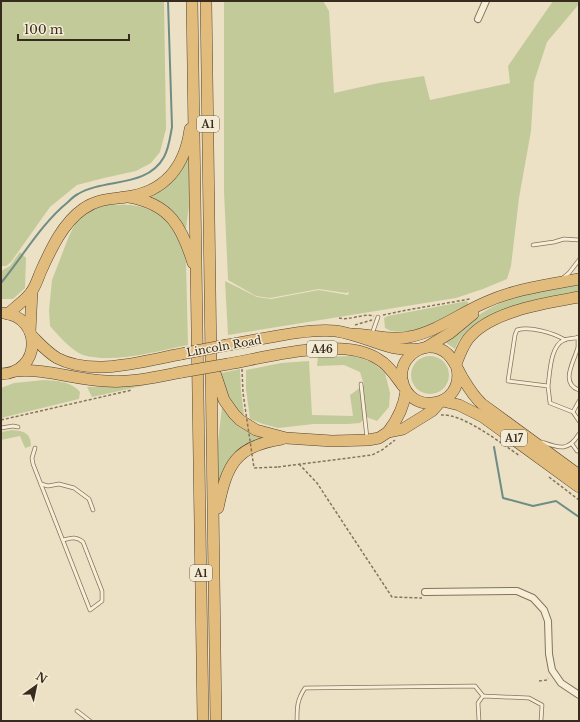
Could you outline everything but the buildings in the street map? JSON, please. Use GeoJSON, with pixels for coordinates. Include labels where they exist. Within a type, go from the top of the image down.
{"type":"FeatureCollection","features":[{"type":"Feature","properties":{"kind":"highway","name":"A1"},"geometry":{"type":"LineString","coordinates":[[192,1],[203,721]]}},
{"type":"Feature","properties":{"kind":"highway","name":"A1"},"geometry":{"type":"LineString","coordinates":[[206,1],[216,721]]}},
{"type":"Feature","properties":{"kind":"highway"},"geometry":{"type":"LineString","coordinates":[[5,313],[24,301],[32,291],[59,237],[77,213],[98,201],[139,194],[154,188],[167,179],[178,166],[186,150],[194,98]]}},
{"type":"Feature","properties":{"kind":"highway"},"geometry":{"type":"LineString","coordinates":[[126,197],[151,204],[174,221],[184,236],[197,273]]}},
{"type":"Feature","properties":{"kind":"highway","name":"A46"},"geometry":{"type":"LineString","coordinates":[[352,329],[372,335],[397,338],[418,335],[438,327],[484,302],[500,296],[516,291],[579,279]]}},
{"type":"Feature","properties":{"kind":"highway"},"geometry":{"type":"LineString","coordinates":[[15,371],[24,365],[30,357],[32,346],[32,291]]}},
{"type":"Feature","properties":{"kind":"highway","name":"A46"},"geometry":{"type":"LineString","coordinates":[[425,348],[450,333],[476,312],[500,296]]}},
{"type":"Feature","properties":{"kind":"highway"},"geometry":{"type":"LineString","coordinates":[[456,366],[468,339],[475,332],[493,321],[509,313],[528,307],[573,299]]}},
{"type":"Feature","properties":{"kind":"highway","name":"Lincoln Road"},"geometry":{"type":"LineString","coordinates":[[5,313],[22,320],[31,334],[46,350],[57,358],[81,365],[100,367],[114,366],[312,331],[352,329],[391,348],[408,350],[425,348]]}},
{"type":"Feature","properties":{"kind":"highway","name":"Lincoln Road"},"geometry":{"type":"LineString","coordinates":[[1,374],[15,371],[36,370],[92,380],[120,382],[303,350],[330,348],[364,352],[379,359],[387,366],[405,388]]}},
{"type":"Feature","properties":{"kind":"highway"},"geometry":{"type":"LineString","coordinates":[[211,360],[221,393],[228,407],[234,414],[256,430],[286,438],[332,441],[368,440],[379,438],[388,432],[399,418],[404,402],[405,388],[402,374],[405,363],[412,353],[425,348],[438,348],[443,350],[451,357],[456,366],[458,378],[455,388],[448,397],[441,401],[429,404],[420,402],[412,397],[405,388]]}},
{"type":"Feature","properties":{"kind":"highway","name":"A17"},"geometry":{"type":"LineString","coordinates":[[456,366],[477,400],[579,475]]}},
{"type":"Feature","properties":{"kind":"highway"},"geometry":{"type":"LineString","coordinates":[[388,432],[403,429],[434,409],[441,401]]}},
{"type":"Feature","properties":{"kind":"highway","name":"A17"},"geometry":{"type":"LineString","coordinates":[[441,401],[459,405],[484,417],[579,488]]}},
{"type":"Feature","properties":{"kind":"highway"},"geometry":{"type":"LineString","coordinates":[[214,531],[224,480],[232,464],[243,453],[256,444],[286,438]]}},
{"type":"Feature","properties":{"kind":"street"},"geometry":{"type":"LineString","coordinates":[[478,19],[486,1]]}},
{"type":"Feature","properties":{"kind":"street"},"geometry":{"type":"LineString","coordinates":[[425,592],[510,591],[522,593],[532,598],[544,610],[548,621],[549,660],[552,670],[560,683],[579,695]]}},
{"type":"Feature","properties":{"kind":"lane"},"geometry":{"type":"LineString","coordinates":[[533,245],[564,239],[579,240]]}},
{"type":"Feature","properties":{"kind":"lane"},"geometry":{"type":"LineString","coordinates":[[557,283],[569,273],[579,260]]}},
{"type":"Feature","properties":{"kind":"lane"},"geometry":{"type":"LineString","coordinates":[[372,335],[378,317]]}},
{"type":"Feature","properties":{"kind":"lane"},"geometry":{"type":"LineString","coordinates":[[548,386],[508,381],[515,332],[523,328],[552,333],[565,340]]}},
{"type":"Feature","properties":{"kind":"lane"},"geometry":{"type":"LineString","coordinates":[[579,390],[571,385],[569,379],[579,337],[565,340],[557,345],[554,351],[548,386],[550,402],[573,412],[579,421]]}},
{"type":"Feature","properties":{"kind":"lane"},"geometry":{"type":"LineString","coordinates":[[361,384],[368,440]]}},
{"type":"Feature","properties":{"kind":"lane"},"geometry":{"type":"LineString","coordinates":[[573,412],[579,401]]}},
{"type":"Feature","properties":{"kind":"lane"},"geometry":{"type":"LineString","coordinates":[[1,428],[13,426],[18,427]]}},
{"type":"Feature","properties":{"kind":"lane"},"geometry":{"type":"LineString","coordinates":[[524,436],[558,448],[563,448],[572,444],[579,434]]}},
{"type":"Feature","properties":{"kind":"lane"},"geometry":{"type":"LineString","coordinates":[[572,444],[577,451]]}},
{"type":"Feature","properties":{"kind":"lane"},"geometry":{"type":"LineString","coordinates":[[35,448],[32,458],[41,484],[90,610],[102,601],[102,591],[83,542],[79,538],[63,540]]}},
{"type":"Feature","properties":{"kind":"lane"},"geometry":{"type":"LineString","coordinates":[[41,484],[48,486],[59,484],[74,488],[89,499],[93,510]]}},
{"type":"Feature","properties":{"kind":"lane"},"geometry":{"type":"LineString","coordinates":[[297,721],[299,696],[305,688],[475,686],[483,696],[529,698],[542,705],[542,721]]}},
{"type":"Feature","properties":{"kind":"lane"},"geometry":{"type":"LineString","coordinates":[[479,721],[478,703],[483,696]]}},
{"type":"Feature","properties":{"kind":"lane"},"geometry":{"type":"LineString","coordinates":[[76,711],[89,721]]}},
{"type":"Feature","properties":{"kind":"path"},"geometry":{"type":"LineString","coordinates":[[352,329],[378,317],[407,310],[477,298]]}},
{"type":"Feature","properties":{"kind":"path"},"geometry":{"type":"LineString","coordinates":[[338,318],[343,319],[368,314],[378,317]]}},
{"type":"Feature","properties":{"kind":"path"},"geometry":{"type":"LineString","coordinates":[[242,369],[243,393],[254,468],[278,467],[372,455],[382,450],[400,436]]}},
{"type":"Feature","properties":{"kind":"path"},"geometry":{"type":"LineString","coordinates":[[1,420],[93,399]]}},
{"type":"Feature","properties":{"kind":"path"},"geometry":{"type":"LineString","coordinates":[[436,416],[445,415],[467,422],[494,438],[522,458]]}},
{"type":"Feature","properties":{"kind":"path"},"geometry":{"type":"LineString","coordinates":[[299,464],[317,483],[392,597],[424,598],[425,592]]}},
{"type":"Feature","properties":{"kind":"path"},"geometry":{"type":"LineString","coordinates":[[546,475],[579,500]]}},
{"type":"Feature","properties":{"kind":"path"},"geometry":{"type":"LineString","coordinates":[[539,681],[547,680],[548,678]]}},
{"type":"Feature","properties":{"kind":"green space"},"geometry":{"type":"Polygon","coordinates":[[[1,1],[164,1],[166,129],[160,152],[151,163],[136,171],[77,185],[50,207],[11,262],[6,266],[1,266],[1,1]]]}},
{"type":"Feature","properties":{"kind":"green space"},"geometry":{"type":"Polygon","coordinates":[[[224,1],[323,1],[329,11],[334,93],[379,83],[424,76],[430,100],[510,83],[508,66],[553,1],[579,1],[579,4],[547,42],[534,82],[531,131],[519,198],[511,266],[507,279],[456,298],[228,335],[225,281],[257,297],[271,299],[319,290],[348,295],[349,292],[346,293],[319,289],[270,298],[256,296],[228,280],[224,191],[224,1]]]}},
{"type":"Feature","properties":{"kind":"green space"},"geometry":{"type":"Polygon","coordinates":[[[189,154],[190,198],[186,229],[175,215],[141,197],[189,154]]]}},
{"type":"Feature","properties":{"kind":"green space"},"geometry":{"type":"Polygon","coordinates":[[[107,205],[134,205],[148,209],[165,219],[177,233],[186,262],[188,345],[136,356],[108,358],[95,357],[83,355],[74,350],[50,326],[49,310],[52,280],[69,236],[75,224],[89,211],[107,205]]]}},
{"type":"Feature","properties":{"kind":"green space"},"geometry":{"type":"Polygon","coordinates":[[[20,252],[26,258],[25,288],[13,299],[1,299],[1,271],[10,266],[20,252]]]}},
{"type":"Feature","properties":{"kind":"green space"},"geometry":{"type":"Polygon","coordinates":[[[579,284],[579,291],[546,297],[491,315],[475,324],[463,336],[455,349],[445,342],[476,317],[498,304],[532,293],[579,284]]]}},
{"type":"Feature","properties":{"kind":"green space"},"geometry":{"type":"Polygon","coordinates":[[[467,301],[470,307],[413,333],[391,331],[385,328],[384,318],[388,316],[467,301]]]}},
{"type":"Feature","properties":{"kind":"green space"},"geometry":{"type":"Polygon","coordinates":[[[354,356],[372,362],[385,373],[390,393],[389,407],[377,421],[366,417],[360,423],[314,424],[278,428],[250,419],[246,389],[246,370],[281,363],[309,361],[312,415],[353,416],[350,395],[364,385],[360,372],[344,365],[317,366],[318,357],[354,356]]]}},
{"type":"Feature","properties":{"kind":"green space"},"geometry":{"type":"Polygon","coordinates":[[[430,356],[443,362],[449,375],[443,388],[430,394],[417,388],[411,375],[417,362],[430,356]]]}},
{"type":"Feature","properties":{"kind":"green space"},"geometry":{"type":"Polygon","coordinates":[[[240,369],[244,415],[239,412],[232,403],[221,376],[221,373],[240,369]]]}},
{"type":"Feature","properties":{"kind":"green space"},"geometry":{"type":"Polygon","coordinates":[[[44,380],[64,382],[76,388],[80,392],[79,399],[1,418],[1,388],[14,383],[44,380]]]}},
{"type":"Feature","properties":{"kind":"green space"},"geometry":{"type":"Polygon","coordinates":[[[146,385],[92,397],[87,387],[146,385]]]}},
{"type":"Feature","properties":{"kind":"green space"},"geometry":{"type":"Polygon","coordinates":[[[222,407],[263,436],[263,438],[220,482],[218,481],[218,442],[222,407]]]}},
{"type":"Feature","properties":{"kind":"green space"},"geometry":{"type":"Polygon","coordinates":[[[12,430],[20,431],[28,435],[31,446],[25,448],[20,436],[1,440],[1,432],[12,430]]]}},
{"type":"Feature","properties":{"kind":"waterway"},"geometry":{"type":"LineString","coordinates":[[1,283],[49,220],[74,197],[89,189],[125,181],[147,174],[157,167],[166,154],[172,127],[168,1]]}},
{"type":"Feature","properties":{"kind":"waterway"},"geometry":{"type":"LineString","coordinates":[[494,447],[503,498],[533,506],[556,501],[579,517]]}}]}
